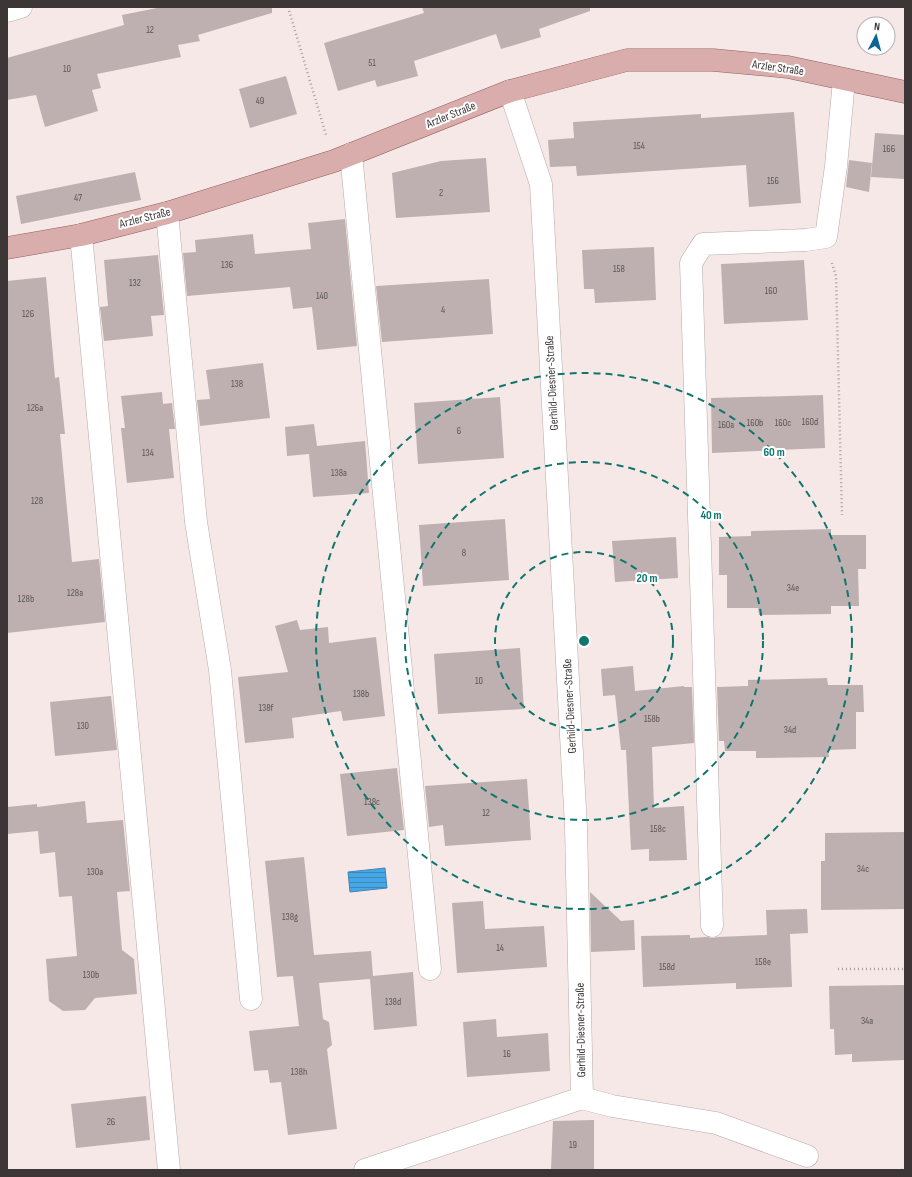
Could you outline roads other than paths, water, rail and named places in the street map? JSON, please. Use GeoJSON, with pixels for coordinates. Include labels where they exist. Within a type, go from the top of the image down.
{"type":"FeatureCollection","features":[{"type":"Feature","properties":{"kind":"main road","name":"Arzler Straße"},"geometry":{"type":"LineString","coordinates":[[7,248],[81,235],[167,213],[342,158],[510,91],[628,60],[713,60],[788,68],[905,92]]}},
{"type":"Feature","properties":{"kind":"street"},"geometry":{"type":"LineString","coordinates":[[7,11],[21,7]]}},
{"type":"Feature","properties":{"kind":"street"},"geometry":{"type":"LineString","coordinates":[[712,926],[691,263],[704,244],[806,240],[826,237],[836,166],[844,80]]}},
{"type":"Feature","properties":{"kind":"street","name":"Gerhild-Diesner-Straße"},"geometry":{"type":"LineString","coordinates":[[510,91],[541,184],[576,828],[582,1098]]}},
{"type":"Feature","properties":{"kind":"street"},"geometry":{"type":"LineString","coordinates":[[342,158],[430,969]]}},
{"type":"Feature","properties":{"kind":"street"},"geometry":{"type":"LineString","coordinates":[[167,213],[196,522],[220,670],[251,999]]}},
{"type":"Feature","properties":{"kind":"street"},"geometry":{"type":"LineString","coordinates":[[81,235],[169,1170]]}},
{"type":"Feature","properties":{"kind":"street"},"geometry":{"type":"LineString","coordinates":[[365,1170],[582,1098],[612,1106],[716,1123],[807,1156]]}},
{"type":"Feature","properties":{"kind":"water"},"geometry":{"type":"Polygon","coordinates":[[[385,868],[387,888],[350,892],[348,872],[385,868]]]}}]}
